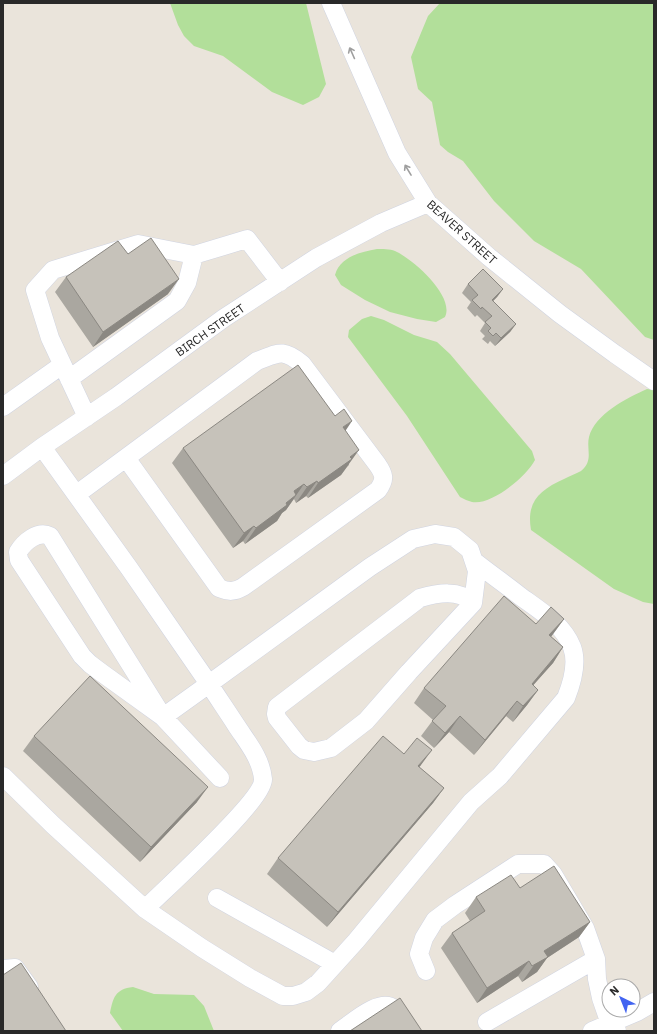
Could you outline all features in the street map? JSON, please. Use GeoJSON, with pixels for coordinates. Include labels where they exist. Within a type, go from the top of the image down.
{"type":"FeatureCollection","features":[{"type":"Feature","properties":{"kind":"street","name":"BEAVER STREET"},"geometry":{"type":"LineString","coordinates":[[331,3],[397,153],[428,203],[489,257],[560,314],[654,381]]}},
{"type":"Feature","properties":{"kind":"street","name":"BIRCH STREET"},"geometry":{"type":"LineString","coordinates":[[3,476],[224,318],[316,258],[381,223],[428,203]]}},
{"type":"Feature","properties":{"kind":"street"},"geometry":{"type":"LineString","coordinates":[[87,417],[50,338],[35,290],[53,270],[138,244],[194,255],[247,239],[280,282]]}},
{"type":"Feature","properties":{"kind":"street"},"geometry":{"type":"LineString","coordinates":[[3,406],[66,372],[177,301],[187,283],[194,255]]}},
{"type":"Feature","properties":{"kind":"street"},"geometry":{"type":"LineString","coordinates":[[77,494],[257,361],[279,353],[290,354],[302,364],[377,464],[384,478],[383,484],[378,490],[243,587],[236,591],[230,592],[219,588],[126,458]]}},
{"type":"Feature","properties":{"kind":"street"},"geometry":{"type":"LineString","coordinates":[[42,447],[77,494],[209,684],[256,754],[261,770],[263,781],[255,796],[238,816],[145,909]]}},
{"type":"Feature","properties":{"kind":"street"},"geometry":{"type":"LineString","coordinates":[[164,717],[102,674],[82,656],[19,560],[18,552],[26,542],[39,534],[46,534],[50,536],[164,717],[220,778]]}},
{"type":"Feature","properties":{"kind":"street"},"geometry":{"type":"LineString","coordinates":[[164,717],[370,567],[413,539],[435,534],[454,537],[470,550],[477,571],[473,603],[366,721],[331,748],[314,752],[304,750],[299,746],[278,718],[276,714],[277,707],[420,598],[444,593],[457,594],[466,597],[473,603]]}},
{"type":"Feature","properties":{"kind":"street"},"geometry":{"type":"LineString","coordinates":[[3,776],[53,825],[145,909],[202,948],[250,978],[283,996],[293,996],[306,992],[318,983],[356,941],[471,802],[500,776],[566,698],[570,686],[574,661],[572,648],[565,634],[548,617],[474,561]]}},
{"type":"Feature","properties":{"kind":"street"},"geometry":{"type":"LineString","coordinates":[[426,971],[419,954],[424,938],[435,920],[455,905],[518,864],[544,864],[553,874],[585,928],[596,959],[597,979],[601,998],[614,1028]]}},
{"type":"Feature","properties":{"kind":"street"},"geometry":{"type":"LineString","coordinates":[[217,898],[335,964]]}},
{"type":"Feature","properties":{"kind":"street"},"geometry":{"type":"LineString","coordinates":[[487,1022],[596,959]]}},
{"type":"Feature","properties":{"kind":"street"},"geometry":{"type":"LineString","coordinates":[[3,969],[15,968],[38,1000]]}},
{"type":"Feature","properties":{"kind":"street"},"geometry":{"type":"LineString","coordinates":[[592,1031],[614,1028],[654,1002]]}},
{"type":"Feature","properties":{"kind":"street"},"geometry":{"type":"LineString","coordinates":[[340,1031],[374,1008],[384,1005],[393,1008],[410,1031]]}},
{"type":"Feature","properties":{"kind":"green space"},"geometry":{"type":"Polygon","coordinates":[[[170,3],[306,3],[326,84],[319,97],[303,105],[272,92],[223,56],[194,46],[184,36],[178,25],[170,3]]]}},
{"type":"Feature","properties":{"kind":"green space"},"geometry":{"type":"Polygon","coordinates":[[[440,3],[654,3],[654,340],[645,337],[581,269],[534,241],[494,201],[463,161],[440,145],[432,102],[418,89],[411,57],[428,16],[440,3]]]}},
{"type":"Feature","properties":{"kind":"green space"},"geometry":{"type":"Polygon","coordinates":[[[377,249],[388,249],[403,255],[430,279],[444,299],[446,308],[445,317],[436,322],[390,312],[365,300],[341,285],[335,275],[341,264],[352,256],[377,249]]]}},
{"type":"Feature","properties":{"kind":"green space"},"geometry":{"type":"Polygon","coordinates":[[[371,316],[384,320],[414,335],[437,342],[450,354],[532,451],[535,460],[531,467],[517,481],[498,495],[480,502],[468,501],[460,497],[407,416],[348,337],[349,330],[362,319],[371,316]]]}},
{"type":"Feature","properties":{"kind":"green space"},"geometry":{"type":"Polygon","coordinates":[[[647,389],[654,390],[654,604],[643,602],[614,589],[531,530],[530,520],[533,504],[542,492],[555,483],[581,471],[585,467],[589,455],[589,437],[592,429],[598,421],[621,402],[647,389]]]}},
{"type":"Feature","properties":{"kind":"green space"},"geometry":{"type":"Polygon","coordinates":[[[133,987],[154,994],[194,995],[204,1006],[214,1031],[123,1031],[110,1013],[111,1008],[116,995],[119,992],[133,987]]]}},
{"type":"Feature","properties":{"kind":"building"},"geometry":{"type":"Polygon","coordinates":[[[151,238],[179,279],[103,332],[66,277],[118,241],[128,254],[151,238]]]}},
{"type":"Feature","properties":{"kind":"building"},"geometry":{"type":"Polygon","coordinates":[[[483,269],[503,289],[492,300],[516,324],[501,338],[496,333],[493,336],[488,331],[491,328],[485,322],[492,316],[482,307],[481,309],[472,300],[478,295],[468,284],[483,269]]]}},
{"type":"Feature","properties":{"kind":"building"},"geometry":{"type":"Polygon","coordinates":[[[298,365],[335,416],[344,409],[352,421],[343,427],[359,450],[350,457],[352,459],[318,483],[317,481],[307,487],[304,484],[294,491],[296,495],[286,503],[287,505],[256,528],[254,526],[244,533],[183,448],[298,365]]]}},
{"type":"Feature","properties":{"kind":"building"},"geometry":{"type":"Polygon","coordinates":[[[504,596],[536,624],[551,607],[564,619],[549,635],[563,647],[532,684],[538,690],[523,706],[517,701],[485,740],[460,716],[445,733],[432,721],[446,706],[424,688],[504,596]]]}},
{"type":"Feature","properties":{"kind":"building"},"geometry":{"type":"Polygon","coordinates":[[[90,676],[208,787],[151,847],[34,736],[90,676]]]}},
{"type":"Feature","properties":{"kind":"building"},"geometry":{"type":"Polygon","coordinates":[[[383,736],[404,754],[417,738],[432,750],[418,766],[444,788],[338,912],[278,858],[383,736]]]}},
{"type":"Feature","properties":{"kind":"building"},"geometry":{"type":"Polygon","coordinates":[[[554,866],[590,922],[544,951],[548,957],[532,966],[529,961],[487,988],[452,933],[485,911],[476,897],[511,875],[520,888],[554,866]]]}},
{"type":"Feature","properties":{"kind":"building"},"geometry":{"type":"Polygon","coordinates":[[[21,963],[66,1031],[3,1031],[3,975],[21,963]]]}},
{"type":"Feature","properties":{"kind":"building"},"geometry":{"type":"Polygon","coordinates":[[[400,998],[422,1031],[350,1031],[400,998]]]}}]}
